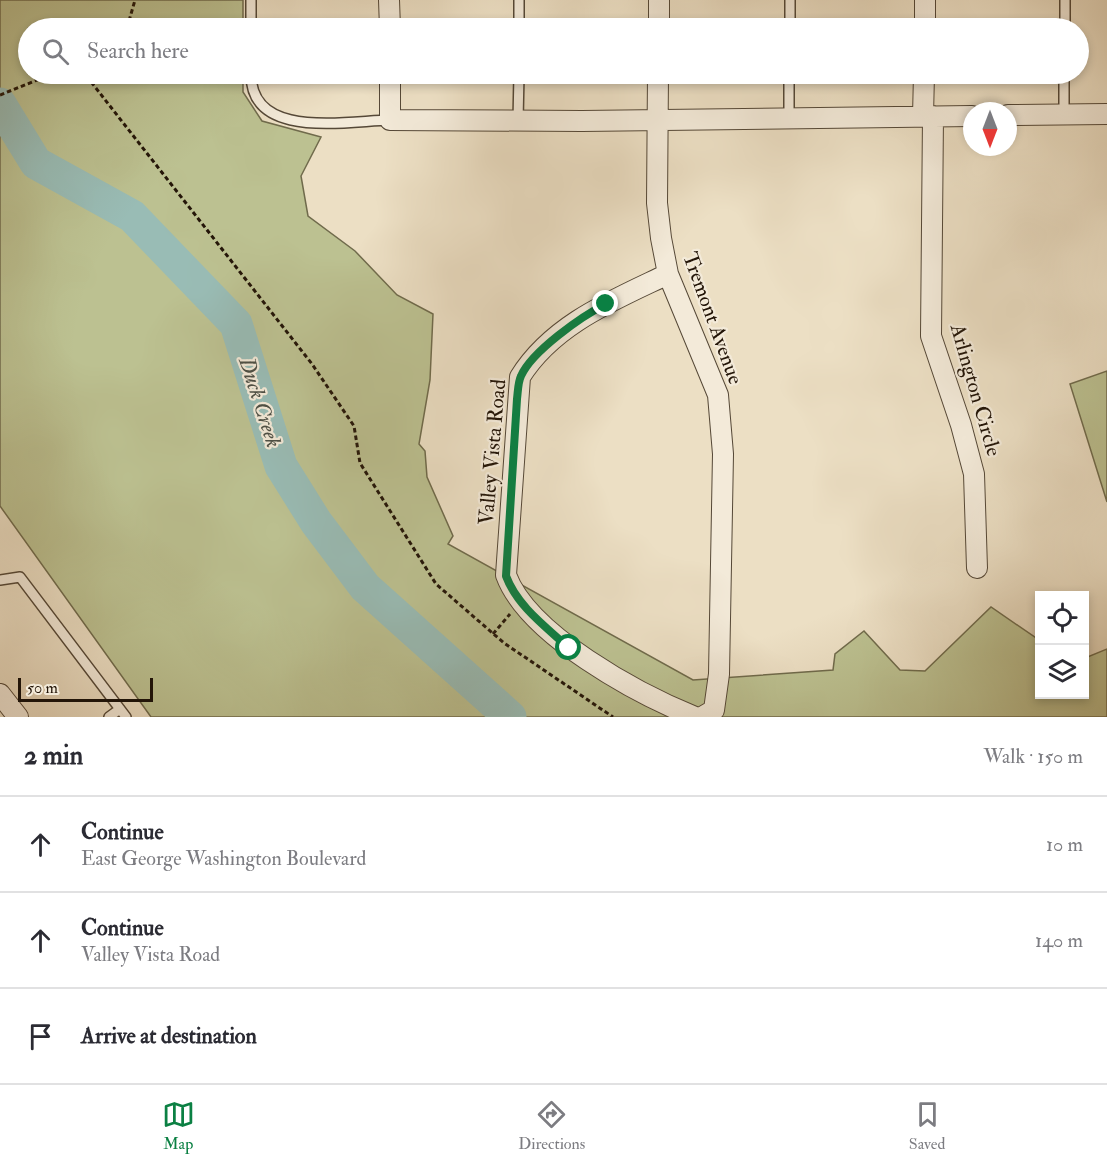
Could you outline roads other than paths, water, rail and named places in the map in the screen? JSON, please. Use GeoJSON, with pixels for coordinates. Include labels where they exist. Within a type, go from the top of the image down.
{"type":"FeatureCollection","features":[{"type":"Feature","properties":{"kind":"street"},"geometry":{"type":"LineString","coordinates":[[389,0],[390,18]]}},
{"type":"Feature","properties":{"kind":"street"},"geometry":{"type":"LineString","coordinates":[[659,0],[659,18]]}},
{"type":"Feature","properties":{"kind":"street"},"geometry":{"type":"LineString","coordinates":[[925,0],[925,18]]}},
{"type":"Feature","properties":{"kind":"street"},"geometry":{"type":"LineString","coordinates":[[390,84],[390,120],[518,121],[963,116]]}},
{"type":"Feature","properties":{"kind":"street","name":"Tremont Avenue"},"geometry":{"type":"LineString","coordinates":[[658,84],[657,203],[668,274],[718,395],[723,453],[719,674],[714,710],[702,717]]}},
{"type":"Feature","properties":{"kind":"street","name":"Arlington Circle"},"geometry":{"type":"LineString","coordinates":[[925,84],[928,116],[931,336],[962,425],[974,474],[977,568]]}},
{"type":"Feature","properties":{"kind":"street"},"geometry":{"type":"LineString","coordinates":[[1017,115],[1107,114]]}},
{"type":"Feature","properties":{"kind":"street","name":"Valley Vista Road"},"geometry":{"type":"LineString","coordinates":[[668,274],[575,321],[528,365],[520,377],[506,576],[512,590],[521,601],[569,648],[665,705],[695,717]]}},
{"type":"Feature","properties":{"kind":"street"},"geometry":{"type":"LineString","coordinates":[[0,694],[18,717]]}},
{"type":"Feature","properties":{"kind":"lane"},"geometry":{"type":"LineString","coordinates":[[251,0],[251,18]]}},
{"type":"Feature","properties":{"kind":"lane"},"geometry":{"type":"LineString","coordinates":[[519,0],[519,18]]}},
{"type":"Feature","properties":{"kind":"lane"},"geometry":{"type":"LineString","coordinates":[[789,18],[790,0]]}},
{"type":"Feature","properties":{"kind":"lane"},"geometry":{"type":"LineString","coordinates":[[1065,0],[1065,18]]}},
{"type":"Feature","properties":{"kind":"lane"},"geometry":{"type":"LineString","coordinates":[[253,84],[257,100],[278,118],[296,122],[390,120]]}},
{"type":"Feature","properties":{"kind":"lane"},"geometry":{"type":"LineString","coordinates":[[518,121],[519,84]]}},
{"type":"Feature","properties":{"kind":"lane"},"geometry":{"type":"LineString","coordinates":[[789,84],[789,118]]}},
{"type":"Feature","properties":{"kind":"lane"},"geometry":{"type":"LineString","coordinates":[[1064,114],[1065,84]]}},
{"type":"Feature","properties":{"kind":"lane"},"geometry":{"type":"LineString","coordinates":[[0,580],[20,577],[126,717]]}},
{"type":"Feature","properties":{"kind":"lane"},"geometry":{"type":"LineString","coordinates":[[109,717],[120,708]]}},
{"type":"Feature","properties":{"kind":"waterway","name":"Duck Creek"},"geometry":{"type":"LineString","coordinates":[[0,104],[36,163],[132,216],[236,324],[281,466],[316,522],[365,587],[510,717]]}}]}
